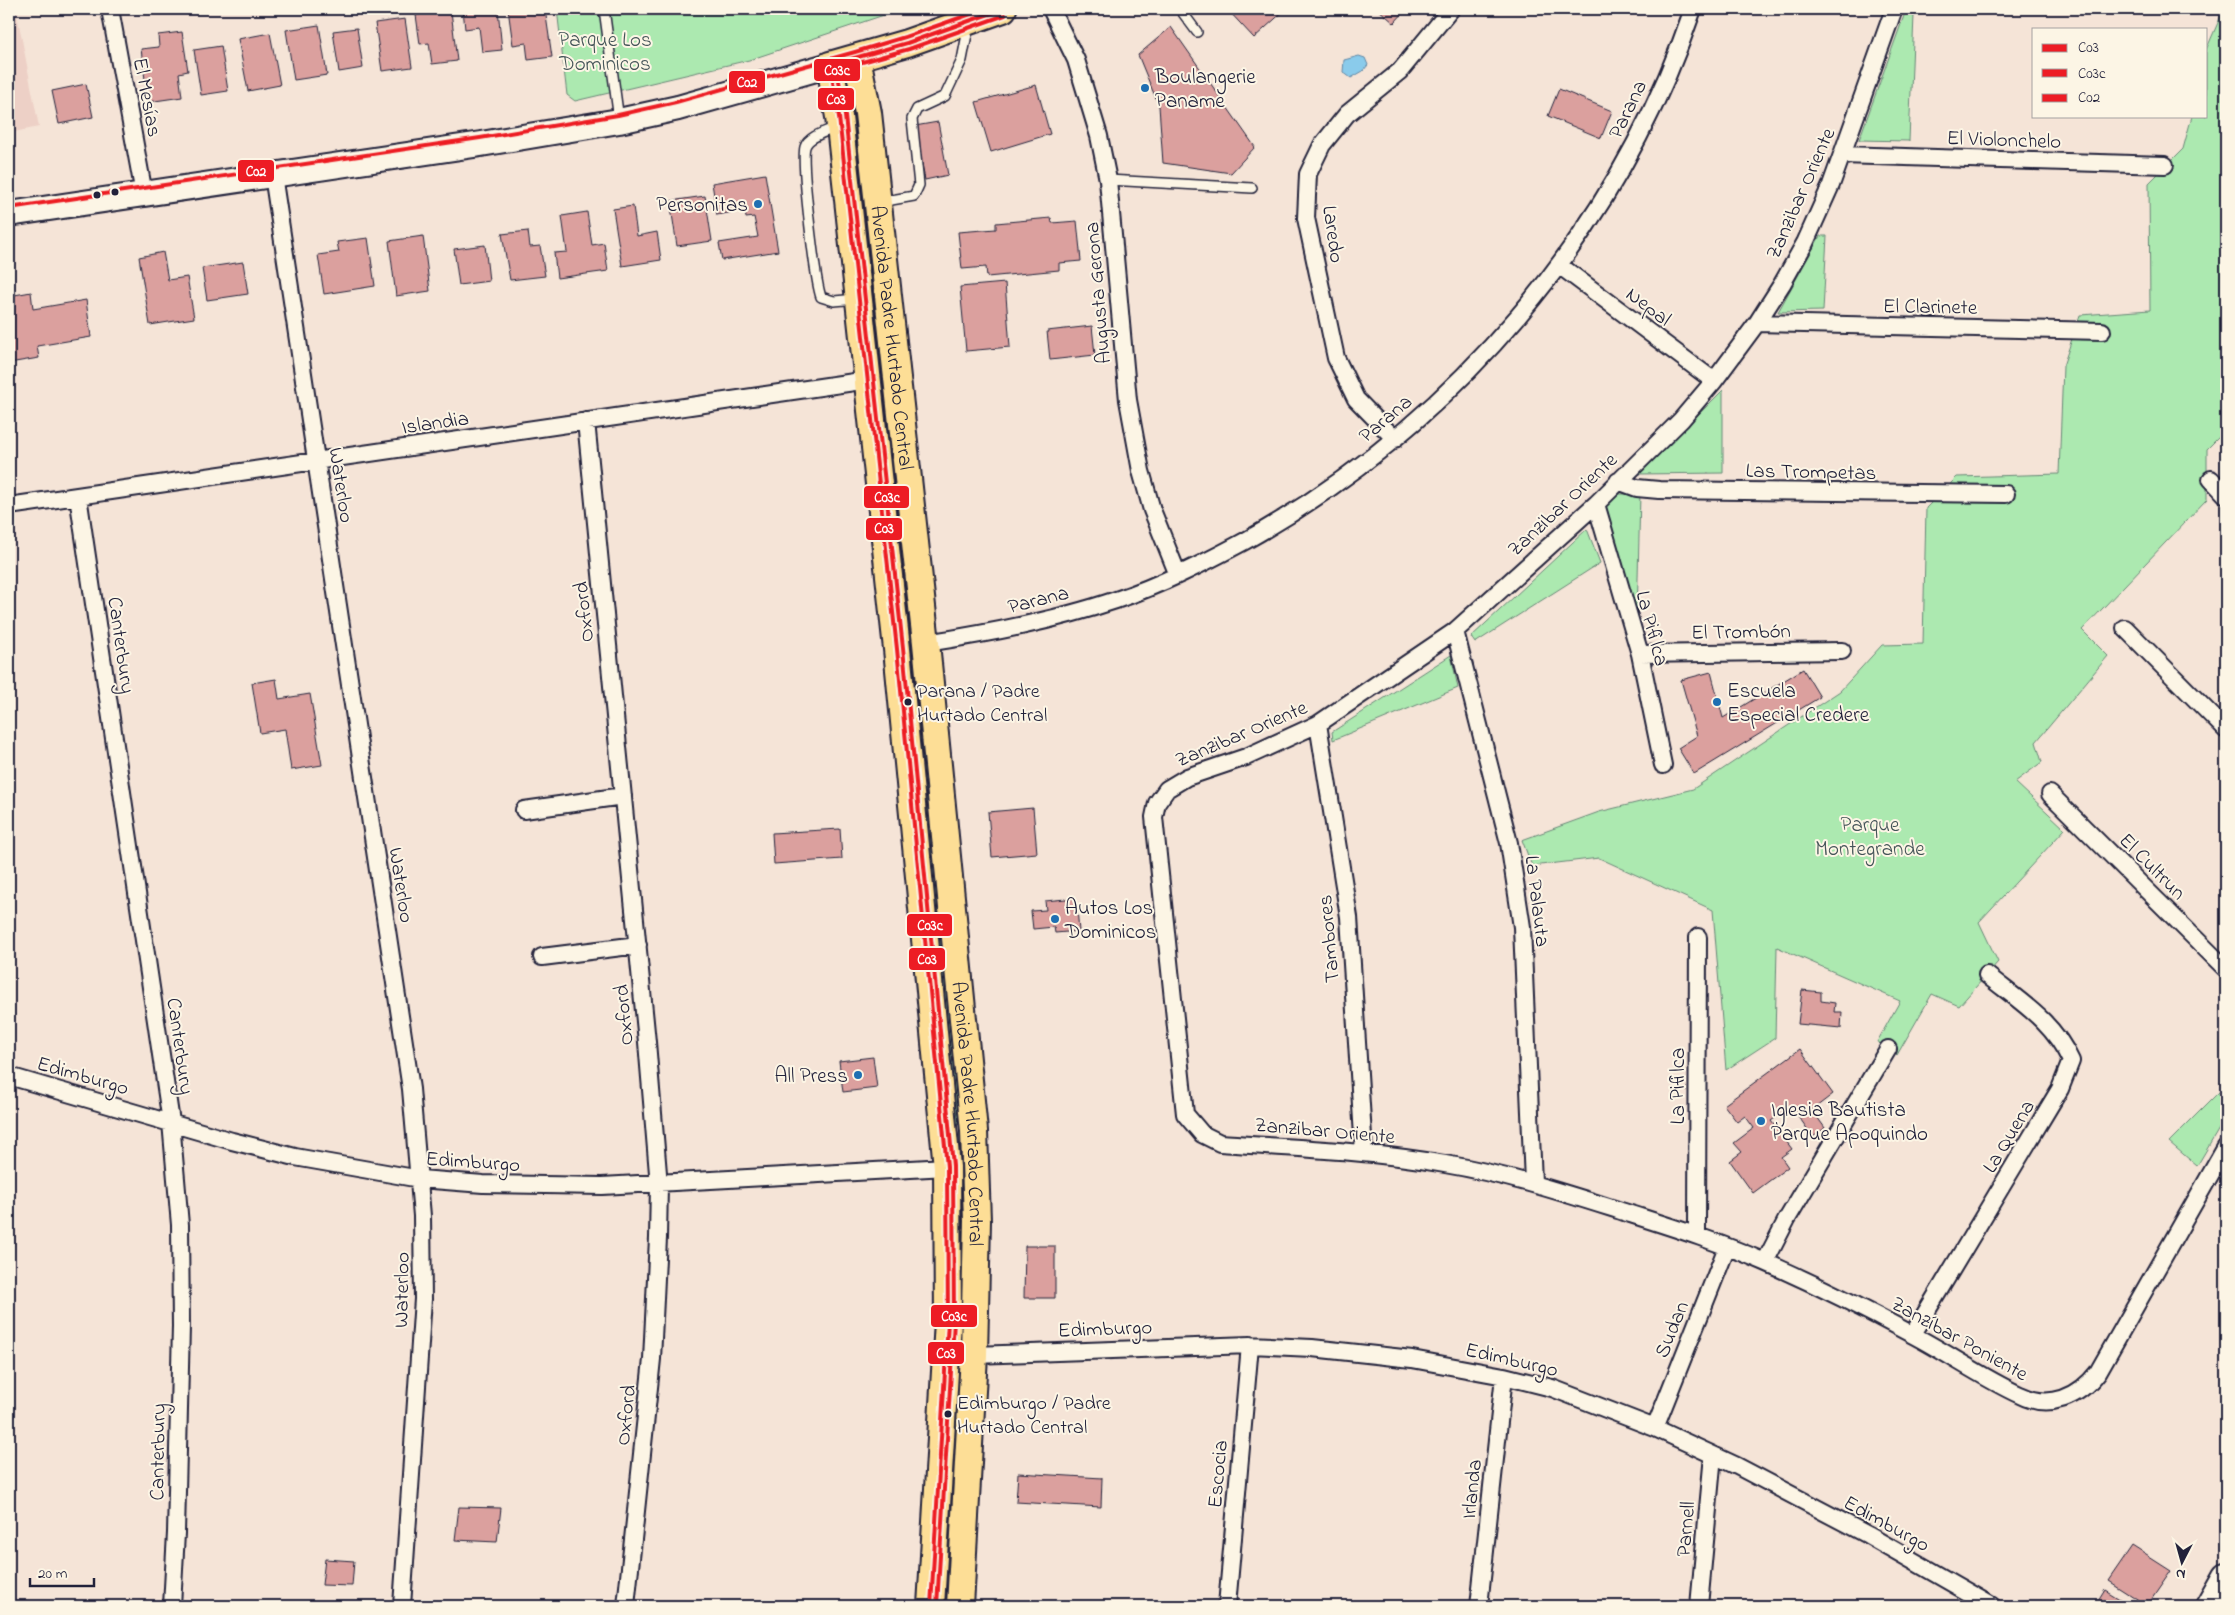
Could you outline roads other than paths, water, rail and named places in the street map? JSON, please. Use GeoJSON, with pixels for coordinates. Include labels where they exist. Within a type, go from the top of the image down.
{"type":"FeatureCollection","features":[{"type":"Feature","properties":{"kind":"main road"},"geometry":{"type":"LineString","coordinates":[[9,214],[481,144],[619,121],[678,108],[857,58],[1003,9]]}},
{"type":"Feature","properties":{"kind":"main road","name":"Avenida Padre Hurtado Central"},"geometry":{"type":"LineString","coordinates":[[857,58],[868,113],[926,643],[974,1131],[977,1221],[974,1355],[960,1606]]}},
{"type":"Feature","properties":{"kind":"main road","name":"Avenida Padre Hurtado Central"},"geometry":{"type":"LineString","coordinates":[[830,65],[840,126],[868,380],[934,1017],[947,1167],[948,1321],[931,1606]]}},
{"type":"Feature","properties":{"kind":"main road"},"geometry":{"type":"LineString","coordinates":[[2208,1606],[2226,1576]]}},
{"type":"Feature","properties":{"kind":"street","name":"El Mesías"},"geometry":{"type":"LineString","coordinates":[[110,9],[144,194]]}},
{"type":"Feature","properties":{"kind":"street","name":"Augusta Gerona"},"geometry":{"type":"LineString","coordinates":[[1051,9],[1076,60],[1089,98],[1108,180],[1132,418],[1141,471],[1152,510],[1178,575]]}},
{"type":"Feature","properties":{"kind":"street","name":"Laredo"},"geometry":{"type":"LineString","coordinates":[[1395,439],[1356,399],[1336,358],[1306,218],[1308,174],[1322,145],[1347,114],[1400,71],[1451,9]]}},
{"type":"Feature","properties":{"kind":"street","name":"Parana"},"geometry":{"type":"LineString","coordinates":[[926,643],[1010,629],[1065,616],[1118,600],[1178,575],[1224,552],[1313,500],[1395,439],[1466,374],[1530,303],[1590,221],[1643,128],[1666,79],[1693,9]]}},
{"type":"Feature","properties":{"kind":"street","name":"Zanzibar Oriente"},"geometry":{"type":"LineString","coordinates":[[1727,1247],[1697,1235],[1533,1182],[1447,1164],[1364,1152],[1220,1142],[1202,1134],[1185,1114],[1154,818],[1157,803],[1167,789],[1187,777],[1246,757],[1318,724],[1455,631],[1596,504],[1681,420],[1714,381],[1757,323],[1782,284],[1805,242],[1842,156],[1894,9]]}},
{"type":"Feature","properties":{"kind":"street","name":"El Violonchelo"},"geometry":{"type":"LineString","coordinates":[[1842,156],[2165,165]]}},
{"type":"Feature","properties":{"kind":"street","name":"Waterloo"},"geometry":{"type":"LineString","coordinates":[[273,175],[411,1088],[420,1179],[424,1252],[423,1318],[402,1606]]}},
{"type":"Feature","properties":{"kind":"street","name":"Nepal"},"geometry":{"type":"LineString","coordinates":[[1559,265],[1714,381]]}},
{"type":"Feature","properties":{"kind":"street","name":"El Clarinete"},"geometry":{"type":"LineString","coordinates":[[1757,323],[2102,331]]}},
{"type":"Feature","properties":{"kind":"street","name":"Islandia"},"geometry":{"type":"LineString","coordinates":[[9,506],[868,380]]}},
{"type":"Feature","properties":{"kind":"street","name":"Oxford"},"geometry":{"type":"LineString","coordinates":[[586,421],[638,945],[659,1185],[654,1325],[626,1606]]}},
{"type":"Feature","properties":{"kind":"street"},"geometry":{"type":"LineString","coordinates":[[2211,479],[2226,495]]}},
{"type":"Feature","properties":{"kind":"street","name":"Las Trompetas"},"geometry":{"type":"LineString","coordinates":[[1618,481],[1637,488],[1659,490],[2006,494]]}},
{"type":"Feature","properties":{"kind":"street","name":"Canterbury"},"geometry":{"type":"LineString","coordinates":[[78,496],[171,1122],[180,1224],[181,1326],[176,1533],[172,1606]]}},
{"type":"Feature","properties":{"kind":"street","name":"La Pifilca"},"geometry":{"type":"LineString","coordinates":[[1596,504],[1640,654],[1663,765]]}},
{"type":"Feature","properties":{"kind":"street"},"geometry":{"type":"LineString","coordinates":[[2125,628],[2226,730]]}},
{"type":"Feature","properties":{"kind":"street","name":"La Palauta"},"geometry":{"type":"LineString","coordinates":[[1455,631],[1509,843],[1522,927],[1533,1182]]}},
{"type":"Feature","properties":{"kind":"street","name":"El Trombón"},"geometry":{"type":"LineString","coordinates":[[1640,654],[1842,651]]}},
{"type":"Feature","properties":{"kind":"street","name":"Tambores"},"geometry":{"type":"LineString","coordinates":[[1318,724],[1349,917],[1364,1152]]}},
{"type":"Feature","properties":{"kind":"street","name":"El Cultrun"},"geometry":{"type":"LineString","coordinates":[[2050,794],[2226,969]]}},
{"type":"Feature","properties":{"kind":"street"},"geometry":{"type":"LineString","coordinates":[[524,810],[623,796]]}},
{"type":"Feature","properties":{"kind":"street","name":"La Pifilca"},"geometry":{"type":"LineString","coordinates":[[1697,1235],[1698,937]]}},
{"type":"Feature","properties":{"kind":"street"},"geometry":{"type":"LineString","coordinates":[[542,957],[638,945]]}},
{"type":"Feature","properties":{"kind":"street","name":"La Quena"},"geometry":{"type":"LineString","coordinates":[[1913,1334],[2060,1089],[2071,1062],[2063,1043],[2050,1026],[1987,976]]}},
{"type":"Feature","properties":{"kind":"street"},"geometry":{"type":"LineString","coordinates":[[1765,1262],[1787,1219],[1888,1049]]}},
{"type":"Feature","properties":{"kind":"street","name":"Edimburgo"},"geometry":{"type":"LineString","coordinates":[[9,1076],[295,1157],[420,1179],[545,1186],[659,1185],[947,1167]]}},
{"type":"Feature","properties":{"kind":"street","name":"Zanzíbar Poniente"},"geometry":{"type":"LineString","coordinates":[[1727,1247],[1765,1262],[1913,1334],[2027,1399],[2048,1402],[2059,1401],[2080,1391],[2098,1372],[2226,1147]]}},
{"type":"Feature","properties":{"kind":"street","name":"Sudan"},"geometry":{"type":"LineString","coordinates":[[1655,1428],[1727,1247]]}},
{"type":"Feature","properties":{"kind":"street","name":"Edimburgo"},"geometry":{"type":"LineString","coordinates":[[974,1355],[1250,1345],[1312,1348],[1412,1359],[1504,1376],[1552,1388],[1655,1428],[1737,1466],[1868,1536],[1992,1606]]}},
{"type":"Feature","properties":{"kind":"street","name":"Escocia"},"geometry":{"type":"LineString","coordinates":[[1227,1606],[1250,1345]]}},
{"type":"Feature","properties":{"kind":"street","name":"Irlanda"},"geometry":{"type":"LineString","coordinates":[[1479,1606],[1504,1376]]}},
{"type":"Feature","properties":{"kind":"street","name":"Parnell"},"geometry":{"type":"LineString","coordinates":[[1699,1606],[1713,1455]]}},
{"type":"Feature","properties":{"kind":"lane"},"geometry":{"type":"LineString","coordinates":[[604,9],[619,121]]}},
{"type":"Feature","properties":{"kind":"lane"},"geometry":{"type":"LineString","coordinates":[[1180,9],[1197,32]]}},
{"type":"Feature","properties":{"kind":"lane"},"geometry":{"type":"LineString","coordinates":[[877,203],[914,196],[919,185],[912,119],[917,109],[945,96],[962,60],[978,17]]}},
{"type":"Feature","properties":{"kind":"lane"},"geometry":{"type":"LineString","coordinates":[[840,126],[810,139],[805,147],[805,172],[821,297],[834,301],[859,298]]}},
{"type":"Feature","properties":{"kind":"lane"},"geometry":{"type":"LineString","coordinates":[[1108,180],[1252,188]]}},
{"type":"Feature","properties":{"kind":"water"},"geometry":{"type":"Polygon","coordinates":[[[1359,56],[1365,58],[1368,65],[1363,71],[1351,78],[1343,72],[1344,60],[1359,56]]]}},
{"type":"Feature","properties":{"kind":"place","name":"Boulangerie Paname"},"geometry":{"type":"Point","coordinates":[1145,88]}},
{"type":"Feature","properties":{"kind":"place","name":"Personitas"},"geometry":{"type":"Point","coordinates":[758,204]}},
{"type":"Feature","properties":{"kind":"place","name":"Parana / Padre Hurtado Central"},"geometry":{"type":"Point","coordinates":[908,702]}},
{"type":"Feature","properties":{"kind":"place","name":"Escuela Especial Credere"},"geometry":{"type":"Point","coordinates":[1717,702]}},
{"type":"Feature","properties":{"kind":"place","name":"Autos Los Dominicos"},"geometry":{"type":"Point","coordinates":[1055,919]}},
{"type":"Feature","properties":{"kind":"place","name":"All Press"},"geometry":{"type":"Point","coordinates":[858,1075]}},
{"type":"Feature","properties":{"kind":"place","name":"Iglesia Bautista Parque Apoquindo"},"geometry":{"type":"Point","coordinates":[1761,1121]}},
{"type":"Feature","properties":{"kind":"place","name":"Edimburgo / Padre Hurtado Central"},"geometry":{"type":"Point","coordinates":[948,1414]}},
{"type":"Feature","properties":{"kind":"park label","name":"Parque Los Dominicos"},"geometry":{"type":"Point","coordinates":[605,51]}},
{"type":"Feature","properties":{"kind":"park label","name":"Parque Montegrande"},"geometry":{"type":"Point","coordinates":[1870,836]}}]}
